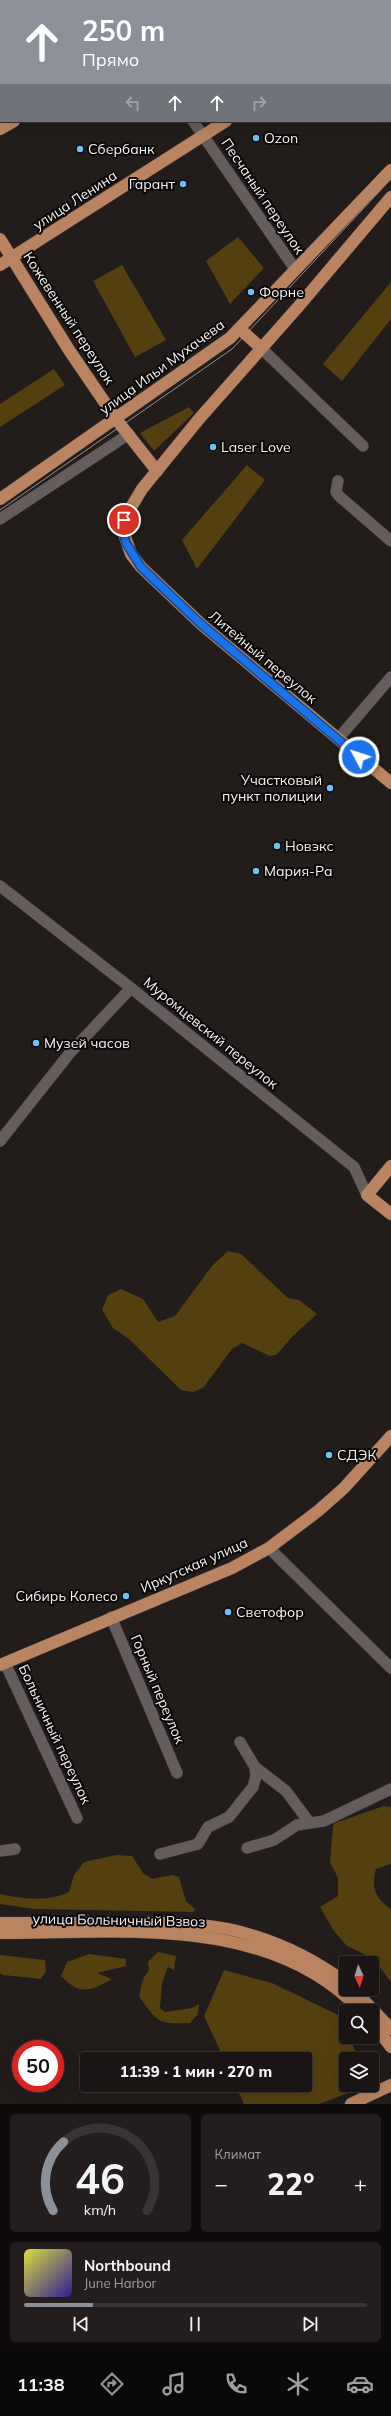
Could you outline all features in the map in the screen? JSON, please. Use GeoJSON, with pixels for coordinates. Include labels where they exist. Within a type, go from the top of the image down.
{"type":"FeatureCollection","features":[{"type":"Feature","properties":{"kind":"main road"},"geometry":{"type":"LineString","coordinates":[[0,129],[12,122]]}},
{"type":"Feature","properties":{"kind":"main road","name":"улица Ленина"},"geometry":{"type":"LineString","coordinates":[[0,265],[204,137],[225,122]]}},
{"type":"Feature","properties":{"kind":"main road","name":"улица Ильи Мухачева"},"geometry":{"type":"LineString","coordinates":[[0,499],[217,348],[240,329],[295,269],[391,170]]}},
{"type":"Feature","properties":{"kind":"main road"},"geometry":{"type":"LineString","coordinates":[[157,471],[391,197]]}},
{"type":"Feature","properties":{"kind":"main road","name":"Кожевенный переулок"},"geometry":{"type":"LineString","coordinates":[[0,239],[69,350],[116,419],[157,471]]}},
{"type":"Feature","properties":{"kind":"main road"},"geometry":{"type":"LineString","coordinates":[[240,329],[261,348]]}},
{"type":"Feature","properties":{"kind":"main road","name":"Литейный переулок"},"geometry":{"type":"LineString","coordinates":[[157,471],[132,503],[124,520],[123,531],[126,543],[141,567],[201,624],[391,783]]}},
{"type":"Feature","properties":{"kind":"main road"},"geometry":{"type":"LineString","coordinates":[[367,1195],[391,1166]]}},
{"type":"Feature","properties":{"kind":"main road","name":"Муромцевский переулок"},"geometry":{"type":"LineString","coordinates":[[367,1195],[391,1214]]}},
{"type":"Feature","properties":{"kind":"main road","name":"Иркутская улица"},"geometry":{"type":"LineString","coordinates":[[3,1664],[111,1617],[232,1568],[269,1548],[332,1499],[391,1436]]}},
{"type":"Feature","properties":{"kind":"main road","name":"улица Больничный Взвоз"},"geometry":{"type":"LineString","coordinates":[[0,1923],[169,1923],[208,1926],[267,1940],[298,1953],[339,1979]]}},
{"type":"Feature","properties":{"kind":"main road","name":"улица Больничный Взвоз"},"geometry":{"type":"LineString","coordinates":[[0,1933],[169,1933],[206,1936],[234,1941],[263,1950],[298,1966],[339,1991],[353,2004]]}},
{"type":"Feature","properties":{"kind":"main road"},"geometry":{"type":"LineString","coordinates":[[360,1996],[391,2029]]}},
{"type":"Feature","properties":{"kind":"main road"},"geometry":{"type":"LineString","coordinates":[[379,2031],[391,2047]]}},
{"type":"Feature","properties":{"kind":"main road"},"geometry":{"type":"LineString","coordinates":[[350,2104],[391,2085]]}},
{"type":"Feature","properties":{"kind":"street","name":"Песчаный переулок"},"geometry":{"type":"LineString","coordinates":[[194,122],[295,269]]}},
{"type":"Feature","properties":{"kind":"street"},"geometry":{"type":"LineString","coordinates":[[261,348],[362,446]]}},
{"type":"Feature","properties":{"kind":"street"},"geometry":{"type":"LineString","coordinates":[[0,519],[129,434]]}},
{"type":"Feature","properties":{"kind":"street"},"geometry":{"type":"LineString","coordinates":[[338,482],[336,492],[339,496],[391,541]]}},
{"type":"Feature","properties":{"kind":"street"},"geometry":{"type":"LineString","coordinates":[[338,739],[391,677]]}},
{"type":"Feature","properties":{"kind":"street","name":"Муромцевский переулок"},"geometry":{"type":"LineString","coordinates":[[0,886],[131,988],[354,1167],[367,1195]]}},
{"type":"Feature","properties":{"kind":"street"},"geometry":{"type":"LineString","coordinates":[[0,1141],[69,1054],[131,988]]}},
{"type":"Feature","properties":{"kind":"street"},"geometry":{"type":"LineString","coordinates":[[269,1548],[391,1668]]}},
{"type":"Feature","properties":{"kind":"street","name":"Горный переулок"},"geometry":{"type":"LineString","coordinates":[[111,1617],[177,1773]]}},
{"type":"Feature","properties":{"kind":"street","name":"Больничный переулок"},"geometry":{"type":"LineString","coordinates":[[3,1664],[77,1818]]}},
{"type":"Feature","properties":{"kind":"street"},"geometry":{"type":"LineString","coordinates":[[240,1742],[255,1767],[286,1791],[309,1822]]}},
{"type":"Feature","properties":{"kind":"street"},"geometry":{"type":"LineString","coordinates":[[160,1854],[198,1844],[208,1827],[229,1816],[253,1787],[256,1776],[255,1767]]}},
{"type":"Feature","properties":{"kind":"street"},"geometry":{"type":"LineString","coordinates":[[246,1848],[274,1840],[291,1828],[309,1822],[324,1821],[391,1789]]}},
{"type":"Feature","properties":{"kind":"street"},"geometry":{"type":"LineString","coordinates":[[0,1851],[15,1849]]}},
{"type":"Feature","properties":{"kind":"shaded area"},"geometry":{"type":"Polygon","coordinates":[[[238,237],[264,268],[230,304],[206,261],[238,237]]]}},
{"type":"Feature","properties":{"kind":"shaded area"},"geometry":{"type":"Polygon","coordinates":[[[122,265],[166,340],[135,357],[93,281],[122,265]]]}},
{"type":"Feature","properties":{"kind":"shaded area"},"geometry":{"type":"Polygon","coordinates":[[[391,282],[391,319],[342,381],[323,364],[391,282]]]}},
{"type":"Feature","properties":{"kind":"shaded area"},"geometry":{"type":"Polygon","coordinates":[[[54,369],[65,385],[0,427],[0,404],[54,369]]]}},
{"type":"Feature","properties":{"kind":"shaded area"},"geometry":{"type":"Polygon","coordinates":[[[189,407],[194,413],[154,451],[140,433],[189,407]]]}},
{"type":"Feature","properties":{"kind":"shaded area"},"geometry":{"type":"Polygon","coordinates":[[[247,465],[265,480],[197,569],[182,540],[247,465]]]}},
{"type":"Feature","properties":{"kind":"shaded area"},"geometry":{"type":"Polygon","coordinates":[[[228,1251],[241,1254],[288,1298],[299,1300],[317,1314],[294,1335],[276,1355],[270,1356],[242,1343],[232,1349],[203,1388],[193,1392],[181,1390],[129,1339],[113,1328],[102,1310],[108,1295],[121,1289],[143,1299],[158,1322],[175,1316],[212,1266],[228,1251]]]}},
{"type":"Feature","properties":{"kind":"shaded area"},"geometry":{"type":"Polygon","coordinates":[[[384,1806],[391,1807],[391,1864],[376,1869],[374,1887],[381,1901],[391,1909],[391,1982],[379,1966],[379,1956],[367,1956],[347,1946],[334,1931],[320,1907],[338,1896],[338,1878],[330,1862],[333,1826],[335,1823],[384,1806]]]}},
{"type":"Feature","properties":{"kind":"shaded area"},"geometry":{"type":"Polygon","coordinates":[[[116,1855],[132,1856],[143,1873],[152,1879],[172,1875],[179,1877],[186,1901],[195,1909],[194,1912],[34,1909],[0,1904],[0,1894],[35,1899],[53,1897],[69,1892],[74,1875],[84,1862],[116,1855]]]}},
{"type":"Feature","properties":{"kind":"shaded area"},"geometry":{"type":"Polygon","coordinates":[[[158,1952],[176,1956],[174,1970],[168,1967],[162,1983],[160,2008],[165,2012],[192,2008],[199,2004],[198,2014],[190,2023],[171,2023],[159,2020],[150,2012],[139,1996],[143,1979],[149,1970],[148,1962],[158,1952]]]}},
{"type":"Feature","properties":{"kind":"shaded area"},"geometry":{"type":"Polygon","coordinates":[[[89,1954],[126,1959],[126,1966],[97,1973],[112,1979],[92,1989],[86,1990],[74,1987],[61,1976],[67,1962],[89,1954]]]}},
{"type":"Feature","properties":{"kind":"shaded area"},"geometry":{"type":"Polygon","coordinates":[[[0,1955],[45,1960],[46,1971],[41,1979],[3,1975],[0,1973],[0,1955]]]}},
{"type":"Feature","properties":{"kind":"shaded area"},"geometry":{"type":"Polygon","coordinates":[[[224,1970],[272,1983],[338,2015],[339,2044],[352,2044],[356,2052],[339,2052],[339,2092],[351,2092],[319,2104],[244,2104],[238,2092],[312,2092],[312,2052],[221,2052],[204,2016],[224,1970]]]}},
{"type":"Feature","properties":{"kind":"tram line"},"geometry":{"type":"LineString","coordinates":[[0,510],[232,349],[391,179]]}},
{"type":"Feature","properties":{"kind":"place","name":"Ozon"},"geometry":{"type":"Point","coordinates":[256,138]}},
{"type":"Feature","properties":{"kind":"place","name":"Сбербанк"},"geometry":{"type":"Point","coordinates":[80,149]}},
{"type":"Feature","properties":{"kind":"place","name":"Гарант"},"geometry":{"type":"Point","coordinates":[183,184]}},
{"type":"Feature","properties":{"kind":"place","name":"Форне"},"geometry":{"type":"Point","coordinates":[251,292]}},
{"type":"Feature","properties":{"kind":"place","name":"Laser Love"},"geometry":{"type":"Point","coordinates":[213,447]}},
{"type":"Feature","properties":{"kind":"place","name":"Участковый пункт полиции"},"geometry":{"type":"Point","coordinates":[330,788]}},
{"type":"Feature","properties":{"kind":"place","name":"Новэкс"},"geometry":{"type":"Point","coordinates":[277,846]}},
{"type":"Feature","properties":{"kind":"place","name":"Мария-Ра"},"geometry":{"type":"Point","coordinates":[256,871]}},
{"type":"Feature","properties":{"kind":"place","name":"Музей часов"},"geometry":{"type":"Point","coordinates":[36,1043]}},
{"type":"Feature","properties":{"kind":"place","name":"СДЭК"},"geometry":{"type":"Point","coordinates":[329,1455]}},
{"type":"Feature","properties":{"kind":"place","name":"Сибирь Колесо"},"geometry":{"type":"Point","coordinates":[126,1596]}},
{"type":"Feature","properties":{"kind":"place","name":"Светофор"},"geometry":{"type":"Point","coordinates":[228,1612]}},
{"type":"Feature","properties":{"kind":"route"},"geometry":{"type":"LineString","coordinates":[[124,520],[123,531],[126,543],[131,554],[141,567],[201,624],[359,757]]}}]}
